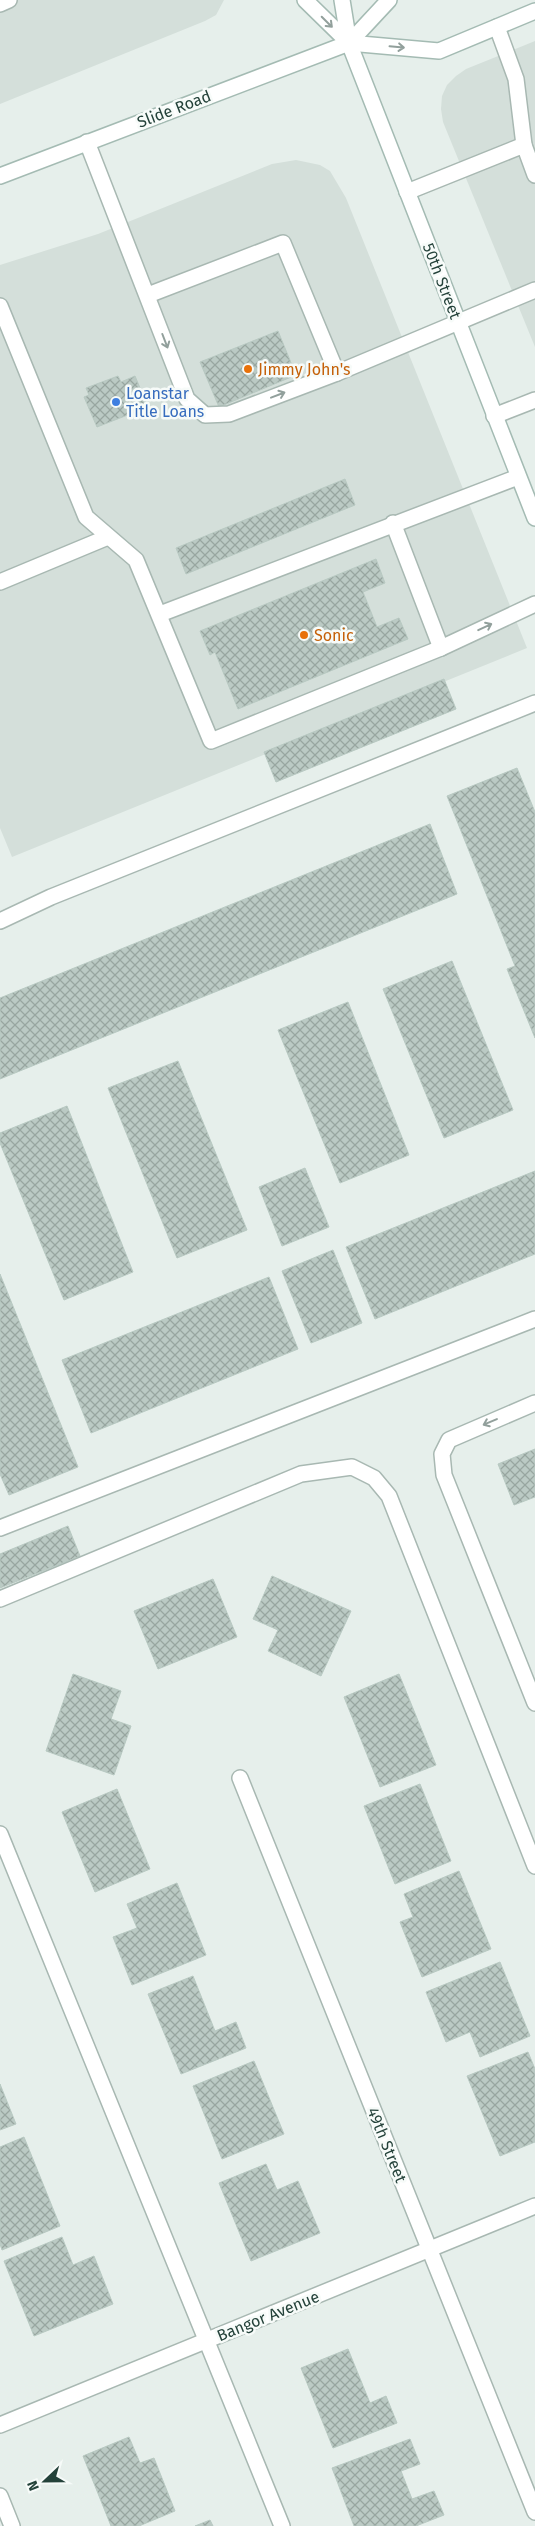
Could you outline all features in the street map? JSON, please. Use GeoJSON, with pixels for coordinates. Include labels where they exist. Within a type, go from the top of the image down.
{"type":"FeatureCollection","features":[{"type":"Feature","properties":{"kind":"street"},"geometry":{"type":"LineString","coordinates":[[0,4],[9,0]]}},
{"type":"Feature","properties":{"kind":"street","name":"50th Street"},"geometry":{"type":"LineString","coordinates":[[306,0],[349,43]]}},
{"type":"Feature","properties":{"kind":"street","name":"50th Street"},"geometry":{"type":"LineString","coordinates":[[342,0],[349,43],[535,518]]}},
{"type":"Feature","properties":{"kind":"street","name":"Slide Road"},"geometry":{"type":"LineString","coordinates":[[349,43],[389,0]]}},
{"type":"Feature","properties":{"kind":"street","name":"Slide Road"},"geometry":{"type":"LineString","coordinates":[[0,176],[349,43],[439,50],[535,11]]}},
{"type":"Feature","properties":{"kind":"street"},"geometry":{"type":"LineString","coordinates":[[497,27],[516,79],[524,145],[535,175]]}},
{"type":"Feature","properties":{"kind":"street"},"geometry":{"type":"LineString","coordinates":[[87,142],[188,399],[205,415],[229,414],[337,373],[535,290]]}},
{"type":"Feature","properties":{"kind":"street"},"geometry":{"type":"LineString","coordinates":[[407,192],[524,145]]}},
{"type":"Feature","properties":{"kind":"street"},"geometry":{"type":"LineString","coordinates":[[148,295],[283,243],[337,373]]}},
{"type":"Feature","properties":{"kind":"street"},"geometry":{"type":"LineString","coordinates":[[0,306],[86,517],[136,560],[212,741],[441,648],[535,604]]}},
{"type":"Feature","properties":{"kind":"street"},"geometry":{"type":"LineString","coordinates":[[494,416],[535,400]]}},
{"type":"Feature","properties":{"kind":"street"},"geometry":{"type":"LineString","coordinates":[[160,614],[393,523],[518,477]]}},
{"type":"Feature","properties":{"kind":"street"},"geometry":{"type":"LineString","coordinates":[[393,523],[441,648]]}},
{"type":"Feature","properties":{"kind":"street"},"geometry":{"type":"LineString","coordinates":[[0,582],[108,537]]}},
{"type":"Feature","properties":{"kind":"street"},"geometry":{"type":"LineString","coordinates":[[0,921],[51,897],[535,703]]}},
{"type":"Feature","properties":{"kind":"street"},"geometry":{"type":"LineString","coordinates":[[0,1528],[535,1319]]}},
{"type":"Feature","properties":{"kind":"street"},"geometry":{"type":"LineString","coordinates":[[535,1403],[449,1440],[442,1454],[444,1475],[535,1703]]}},
{"type":"Feature","properties":{"kind":"street"},"geometry":{"type":"LineString","coordinates":[[0,1599],[301,1474],[352,1467],[374,1478],[389,1496],[535,1866]]}},
{"type":"Feature","properties":{"kind":"street","name":"49th Street"},"geometry":{"type":"LineString","coordinates":[[240,1778],[428,2250],[535,2512]]}},
{"type":"Feature","properties":{"kind":"street"},"geometry":{"type":"LineString","coordinates":[[0,1834],[282,2526]]}},
{"type":"Feature","properties":{"kind":"street","name":"Bangor Avenue"},"geometry":{"type":"LineString","coordinates":[[0,2425],[535,2206]]}},
{"type":"Feature","properties":{"kind":"street"},"geometry":{"type":"LineString","coordinates":[[0,2496],[12,2526]]}},
{"type":"Feature","properties":{"kind":"shaded area"},"geometry":{"type":"Polygon","coordinates":[[[0,0],[224,0],[216,15],[205,21],[0,104],[0,0]]]}},
{"type":"Feature","properties":{"kind":"shaded area"},"geometry":{"type":"Polygon","coordinates":[[[535,41],[535,347],[443,122],[441,109],[442,96],[447,85],[456,76],[466,69],[535,41]]]}},
{"type":"Feature","properties":{"kind":"shaded area"},"geometry":{"type":"Polygon","coordinates":[[[296,160],[320,165],[330,171],[346,198],[527,648],[12,857],[0,828],[0,265],[98,234],[272,164],[296,160]]]}},
{"type":"Feature","properties":{"kind":"building","name":"Jimmy John's"},"geometry":{"type":"Polygon","coordinates":[[[278,331],[296,375],[219,407],[200,362],[278,331]]]}},
{"type":"Feature","properties":{"kind":"building","name":"Loanstar Title Loans"},"geometry":{"type":"Polygon","coordinates":[[[118,376],[121,382],[135,376],[148,407],[97,427],[84,397],[89,395],[86,388],[118,376]]]}},
{"type":"Feature","properties":{"kind":"building"},"geometry":{"type":"Polygon","coordinates":[[[345,479],[355,505],[186,574],[176,548],[345,479]]]}},
{"type":"Feature","properties":{"kind":"building","name":"Sonic"},"geometry":{"type":"Polygon","coordinates":[[[376,559],[385,583],[363,592],[377,627],[399,618],[408,639],[238,709],[215,652],[210,655],[200,631],[376,559]]]}},
{"type":"Feature","properties":{"kind":"building"},"geometry":{"type":"Polygon","coordinates":[[[444,679],[456,709],[276,782],[264,752],[444,679]]]}},
{"type":"Feature","properties":{"kind":"building"},"geometry":{"type":"Polygon","coordinates":[[[517,768],[535,812],[535,1038],[507,969],[515,966],[447,796],[517,768]]]}},
{"type":"Feature","properties":{"kind":"building"},"geometry":{"type":"Polygon","coordinates":[[[430,824],[457,894],[0,1079],[0,998],[430,824]]]}},
{"type":"Feature","properties":{"kind":"building"},"geometry":{"type":"Polygon","coordinates":[[[452,961],[513,1110],[444,1138],[383,989],[452,961]]]}},
{"type":"Feature","properties":{"kind":"building"},"geometry":{"type":"Polygon","coordinates":[[[348,1002],[409,1155],[340,1183],[278,1030],[348,1002]]]}},
{"type":"Feature","properties":{"kind":"building"},"geometry":{"type":"Polygon","coordinates":[[[178,1061],[247,1230],[177,1258],[108,1088],[178,1061]]]}},
{"type":"Feature","properties":{"kind":"building"},"geometry":{"type":"Polygon","coordinates":[[[67,1106],[133,1272],[64,1300],[0,1143],[0,1133],[67,1106]]]}},
{"type":"Feature","properties":{"kind":"building"},"geometry":{"type":"Polygon","coordinates":[[[305,1168],[329,1227],[282,1246],[259,1187],[305,1168]]]}},
{"type":"Feature","properties":{"kind":"building"},"geometry":{"type":"Polygon","coordinates":[[[535,1171],[535,1254],[375,1319],[346,1247],[535,1171]]]}},
{"type":"Feature","properties":{"kind":"building"},"geometry":{"type":"Polygon","coordinates":[[[333,1250],[362,1323],[311,1343],[282,1271],[333,1250]]]}},
{"type":"Feature","properties":{"kind":"building"},"geometry":{"type":"Polygon","coordinates":[[[0,1274],[78,1467],[9,1495],[0,1474],[0,1274]]]}},
{"type":"Feature","properties":{"kind":"building"},"geometry":{"type":"Polygon","coordinates":[[[269,1277],[298,1349],[91,1433],[62,1360],[269,1277]]]}},
{"type":"Feature","properties":{"kind":"building"},"geometry":{"type":"Polygon","coordinates":[[[535,1449],[535,1497],[514,1505],[498,1464],[535,1449]]]}},
{"type":"Feature","properties":{"kind":"building"},"geometry":{"type":"Polygon","coordinates":[[[68,1526],[80,1556],[0,1588],[0,1554],[68,1526]]]}},
{"type":"Feature","properties":{"kind":"building"},"geometry":{"type":"Polygon","coordinates":[[[272,1576],[351,1611],[321,1676],[268,1651],[278,1630],[253,1619],[272,1576]]]}},
{"type":"Feature","properties":{"kind":"building"},"geometry":{"type":"Polygon","coordinates":[[[213,1579],[237,1637],[158,1669],[134,1611],[213,1579]]]}},
{"type":"Feature","properties":{"kind":"building"},"geometry":{"type":"Polygon","coordinates":[[[73,1674],[121,1691],[111,1719],[131,1726],[114,1775],[46,1751],[73,1674]]]}},
{"type":"Feature","properties":{"kind":"building"},"geometry":{"type":"Polygon","coordinates":[[[399,1674],[436,1765],[380,1787],[344,1697],[399,1674]]]}},
{"type":"Feature","properties":{"kind":"building"},"geometry":{"type":"Polygon","coordinates":[[[420,1784],[451,1861],[395,1884],[364,1806],[420,1784]]]}},
{"type":"Feature","properties":{"kind":"building"},"geometry":{"type":"Polygon","coordinates":[[[117,1789],[150,1869],[95,1892],[62,1812],[117,1789]]]}},
{"type":"Feature","properties":{"kind":"building"},"geometry":{"type":"Polygon","coordinates":[[[459,1871],[491,1949],[422,1977],[400,1922],[413,1917],[404,1894],[459,1871]]]}},
{"type":"Feature","properties":{"kind":"building"},"geometry":{"type":"Polygon","coordinates":[[[177,1883],[206,1955],[132,1985],[113,1937],[137,1928],[127,1904],[177,1883]]]}},
{"type":"Feature","properties":{"kind":"building"},"geometry":{"type":"Polygon","coordinates":[[[500,1962],[530,2036],[480,2057],[470,2032],[446,2042],[426,1992],[500,1962]]]}},
{"type":"Feature","properties":{"kind":"building"},"geometry":{"type":"Polygon","coordinates":[[[193,1976],[215,2031],[236,2022],[246,2048],[181,2074],[148,1994],[193,1976]]]}},
{"type":"Feature","properties":{"kind":"building"},"geometry":{"type":"Polygon","coordinates":[[[528,2052],[535,2069],[535,2142],[500,2156],[467,2076],[528,2052]]]}},
{"type":"Feature","properties":{"kind":"building"},"geometry":{"type":"Polygon","coordinates":[[[254,2061],[284,2134],[222,2159],[193,2086],[254,2061]]]}},
{"type":"Feature","properties":{"kind":"building"},"geometry":{"type":"Polygon","coordinates":[[[0,2084],[16,2124],[0,2130],[0,2084]]]}},
{"type":"Feature","properties":{"kind":"building"},"geometry":{"type":"Polygon","coordinates":[[[24,2137],[60,2226],[2,2250],[0,2244],[0,2147],[24,2137]]]}},
{"type":"Feature","properties":{"kind":"building"},"geometry":{"type":"Polygon","coordinates":[[[266,2164],[277,2190],[298,2181],[320,2233],[251,2261],[219,2183],[266,2164]]]}},
{"type":"Feature","properties":{"kind":"building"},"geometry":{"type":"Polygon","coordinates":[[[62,2237],[73,2265],[94,2256],[113,2304],[34,2336],[4,2261],[62,2237]]]}},
{"type":"Feature","properties":{"kind":"building"},"geometry":{"type":"Polygon","coordinates":[[[348,2349],[370,2403],[386,2396],[397,2423],[333,2448],[301,2368],[348,2349]]]}},
{"type":"Feature","properties":{"kind":"building"},"geometry":{"type":"Polygon","coordinates":[[[129,2437],[140,2463],[154,2458],[175,2511],[139,2526],[111,2526],[83,2456],[129,2437]]]}},
{"type":"Feature","properties":{"kind":"building"},"geometry":{"type":"Polygon","coordinates":[[[410,2439],[420,2464],[401,2471],[412,2499],[434,2491],[444,2515],[416,2526],[354,2526],[332,2468],[410,2439]]]}},
{"type":"Feature","properties":{"kind":"building"},"geometry":{"type":"Polygon","coordinates":[[[210,2520],[213,2526],[195,2526],[210,2520]]]}},
{"type":"Feature","properties":{"kind":"place","name":"Jimmy John's"},"geometry":{"type":"Point","coordinates":[248,369]}},
{"type":"Feature","properties":{"kind":"place","name":"Loanstar Title Loans"},"geometry":{"type":"Point","coordinates":[116,402]}},
{"type":"Feature","properties":{"kind":"place","name":"Sonic"},"geometry":{"type":"Point","coordinates":[304,635]}}]}
